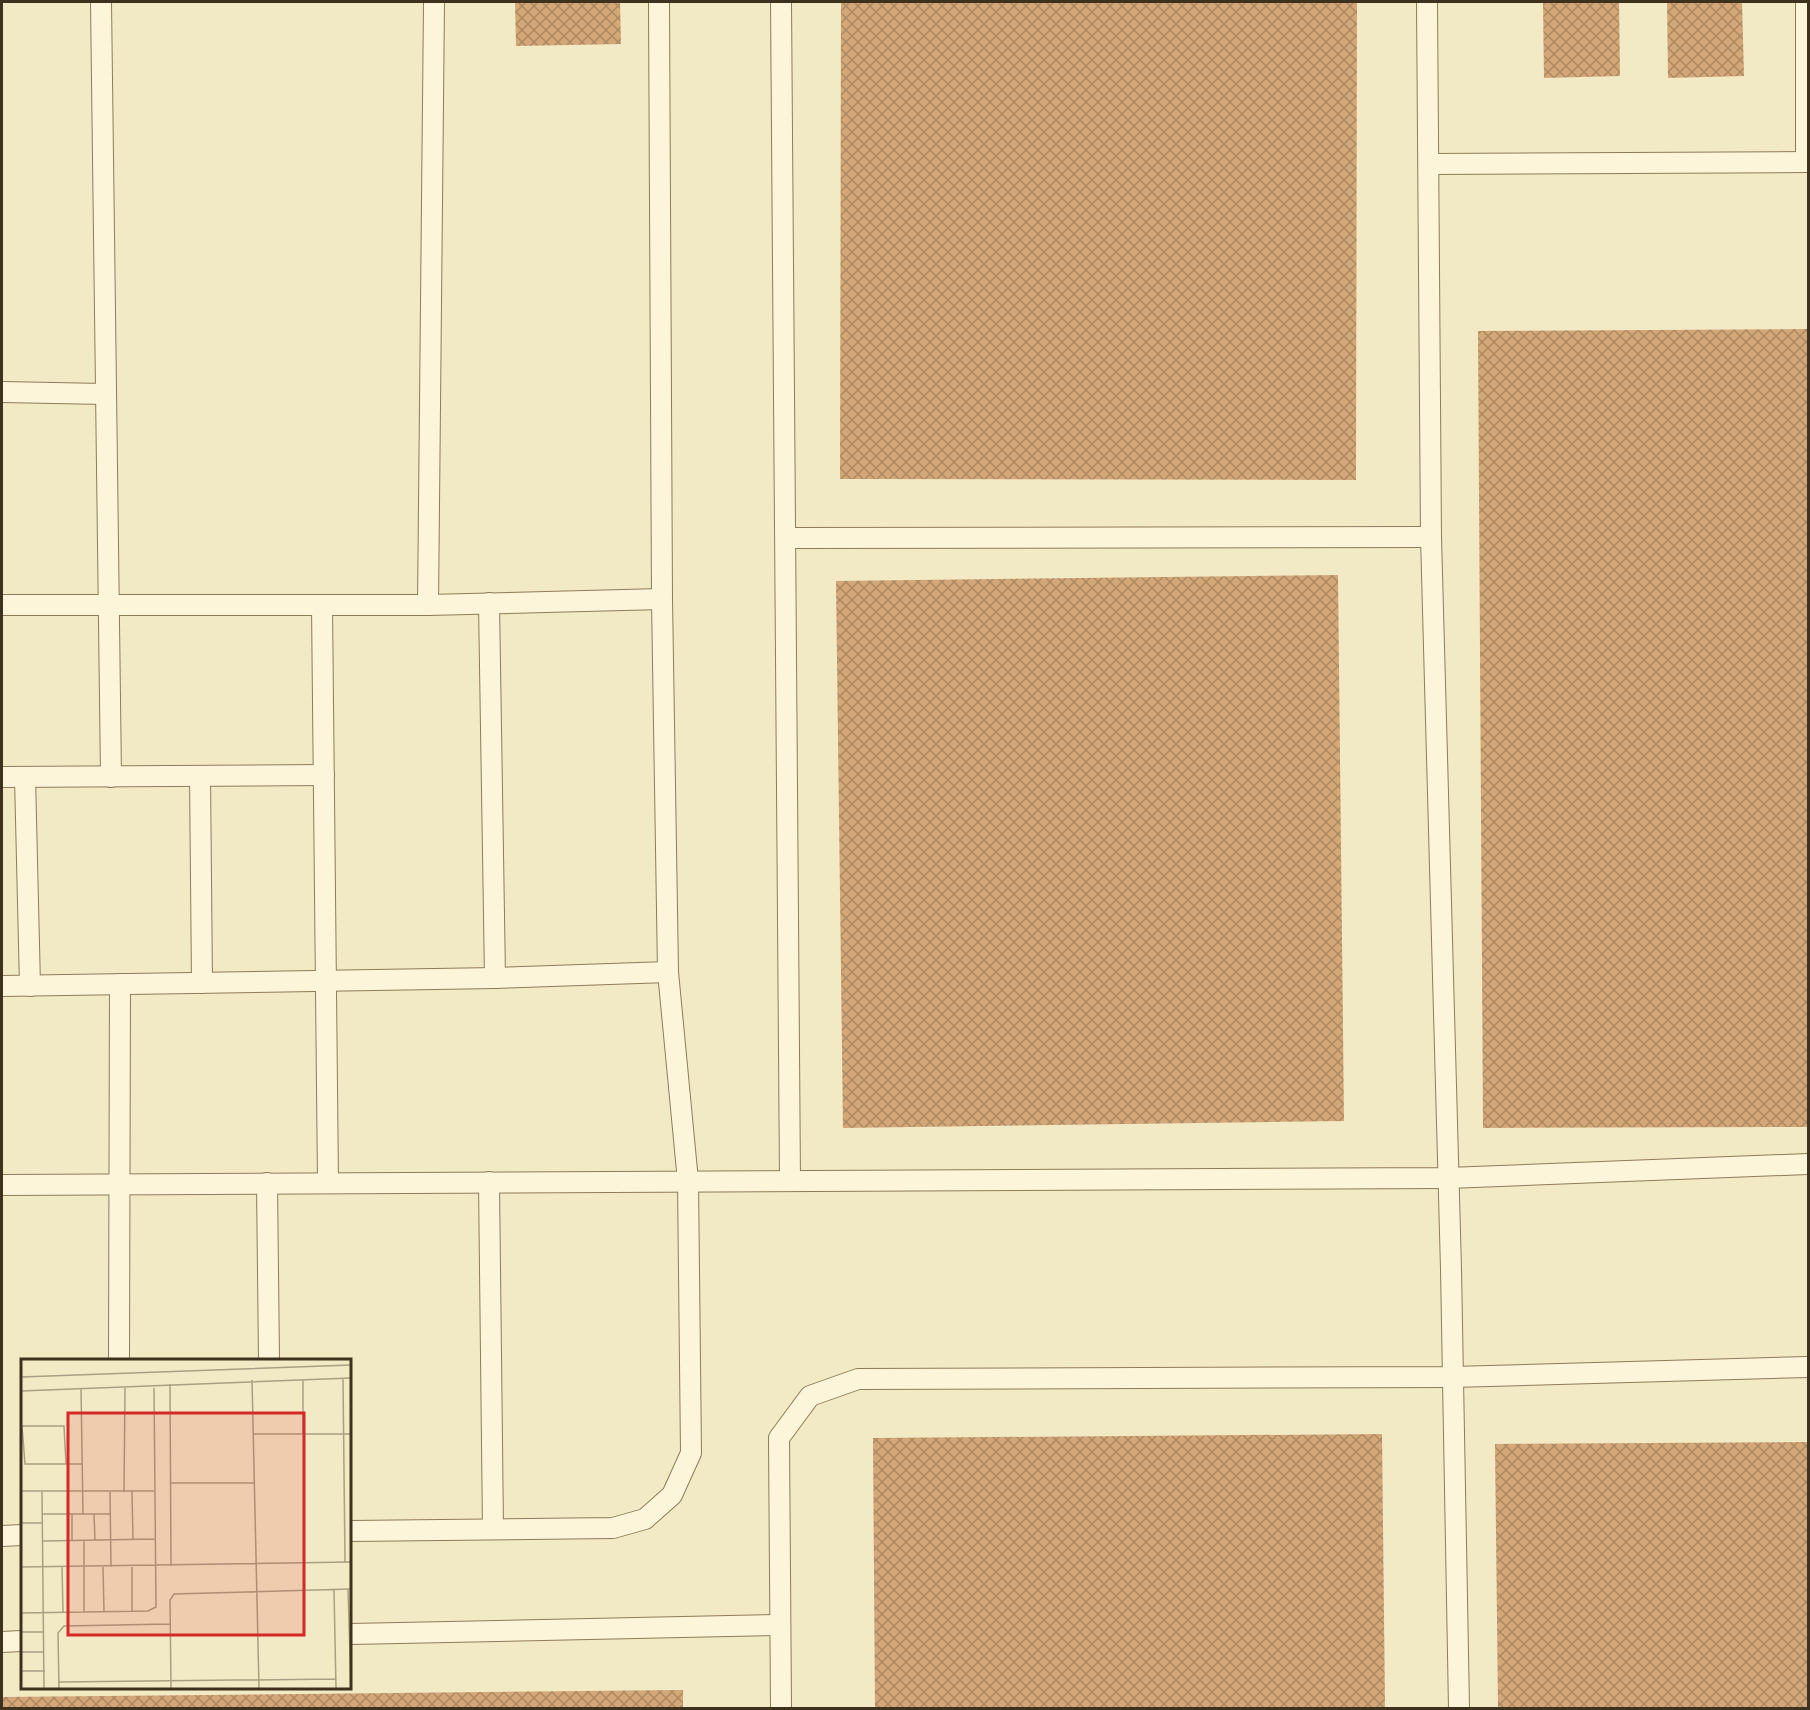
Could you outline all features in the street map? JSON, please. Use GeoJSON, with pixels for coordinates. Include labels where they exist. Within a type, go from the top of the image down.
{"type":"FeatureCollection","features":[{"type":"Feature","properties":{"kind":"lane"},"geometry":{"type":"LineString","coordinates":[[101,2],[111,777]]}},
{"type":"Feature","properties":{"kind":"lane"},"geometry":{"type":"LineString","coordinates":[[428,605],[434,2]]}},
{"type":"Feature","properties":{"kind":"lane"},"geometry":{"type":"LineString","coordinates":[[351,1531],[613,1528],[645,1519],[672,1495],[691,1453],[688,1181],[668,972],[662,599],[658,2]]}},
{"type":"Feature","properties":{"kind":"lane"},"geometry":{"type":"LineString","coordinates":[[781,2],[790,1181]]}},
{"type":"Feature","properties":{"kind":"lane"},"geometry":{"type":"LineString","coordinates":[[1427,2],[1431,537],[1453,1377],[1459,1708]]}},
{"type":"Feature","properties":{"kind":"lane"},"geometry":{"type":"LineString","coordinates":[[1430,164],[1807,162],[1806,2]]}},
{"type":"Feature","properties":{"kind":"lane"},"geometry":{"type":"LineString","coordinates":[[2,392],[105,394]]}},
{"type":"Feature","properties":{"kind":"lane"},"geometry":{"type":"LineString","coordinates":[[786,538],[1431,537]]}},
{"type":"Feature","properties":{"kind":"lane"},"geometry":{"type":"LineString","coordinates":[[2,605],[428,605],[662,599]]}},
{"type":"Feature","properties":{"kind":"lane"},"geometry":{"type":"LineString","coordinates":[[489,603],[495,978]]}},
{"type":"Feature","properties":{"kind":"lane"},"geometry":{"type":"LineString","coordinates":[[322,605],[328,1183]]}},
{"type":"Feature","properties":{"kind":"lane"},"geometry":{"type":"LineString","coordinates":[[2,777],[324,775]]}},
{"type":"Feature","properties":{"kind":"lane"},"geometry":{"type":"LineString","coordinates":[[200,776],[202,983]]}},
{"type":"Feature","properties":{"kind":"lane"},"geometry":{"type":"LineString","coordinates":[[25,777],[30,986]]}},
{"type":"Feature","properties":{"kind":"lane"},"geometry":{"type":"LineString","coordinates":[[2,986],[495,978],[668,972]]}},
{"type":"Feature","properties":{"kind":"lane"},"geometry":{"type":"LineString","coordinates":[[119,1359],[120,984]]}},
{"type":"Feature","properties":{"kind":"lane"},"geometry":{"type":"LineString","coordinates":[[2,1185],[1448,1178],[1809,1164]]}},
{"type":"Feature","properties":{"kind":"lane"},"geometry":{"type":"LineString","coordinates":[[489,1182],[493,1529]]}},
{"type":"Feature","properties":{"kind":"lane"},"geometry":{"type":"LineString","coordinates":[[267,1184],[269,1359]]}},
{"type":"Feature","properties":{"kind":"lane"},"geometry":{"type":"LineString","coordinates":[[781,1708],[779,1438],[810,1396],[858,1380],[1453,1377],[1809,1366]]}},
{"type":"Feature","properties":{"kind":"lane"},"geometry":{"type":"LineString","coordinates":[[2,1536],[21,1535]]}},
{"type":"Feature","properties":{"kind":"lane"},"geometry":{"type":"LineString","coordinates":[[351,1634],[779,1624]]}},
{"type":"Feature","properties":{"kind":"lane"},"geometry":{"type":"LineString","coordinates":[[2,1642],[21,1641]]}},
{"type":"Feature","properties":{"kind":"building"},"geometry":{"type":"Polygon","coordinates":[[[515,2],[620,2],[621,44],[516,46],[515,2]]]}},
{"type":"Feature","properties":{"kind":"building"},"geometry":{"type":"Polygon","coordinates":[[[841,2],[1357,2],[1356,480],[840,479],[841,2]]]}},
{"type":"Feature","properties":{"kind":"building"},"geometry":{"type":"Polygon","coordinates":[[[1543,2],[1619,2],[1620,76],[1544,78],[1543,2]]]}},
{"type":"Feature","properties":{"kind":"building"},"geometry":{"type":"Polygon","coordinates":[[[1667,2],[1742,2],[1744,76],[1668,78],[1667,2]]]}},
{"type":"Feature","properties":{"kind":"building"},"geometry":{"type":"Polygon","coordinates":[[[1808,329],[1808,1127],[1483,1128],[1478,331],[1808,329]]]}},
{"type":"Feature","properties":{"kind":"building"},"geometry":{"type":"Polygon","coordinates":[[[1338,575],[1344,1121],[843,1128],[836,581],[1338,575]]]}},
{"type":"Feature","properties":{"kind":"building"},"geometry":{"type":"Polygon","coordinates":[[[1382,1434],[1385,1708],[875,1708],[873,1438],[1382,1434]]]}},
{"type":"Feature","properties":{"kind":"building"},"geometry":{"type":"Polygon","coordinates":[[[1808,1442],[1808,1708],[1498,1708],[1495,1444],[1808,1442]]]}},
{"type":"Feature","properties":{"kind":"building"},"geometry":{"type":"Polygon","coordinates":[[[683,1690],[683,1708],[2,1708],[2,1697],[683,1690]]]}}]}
